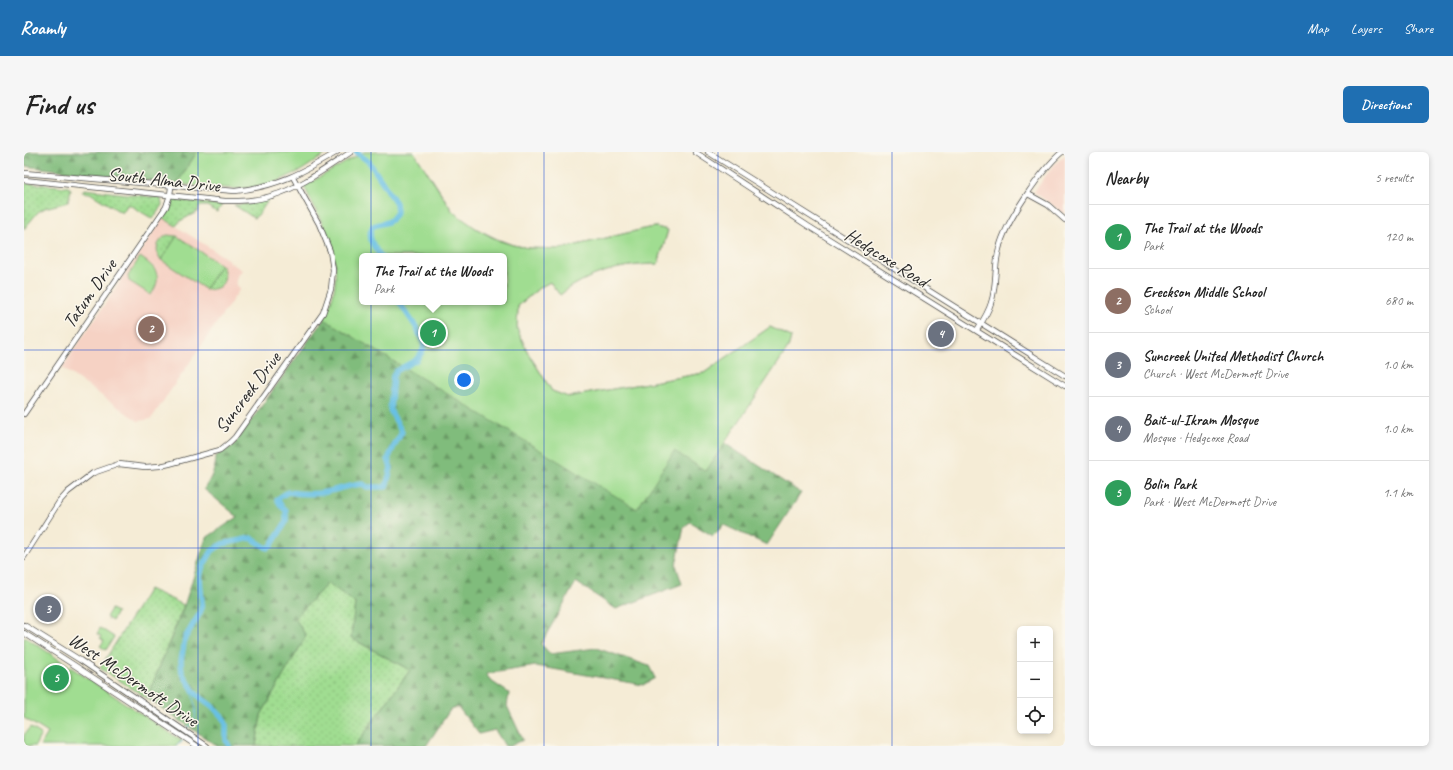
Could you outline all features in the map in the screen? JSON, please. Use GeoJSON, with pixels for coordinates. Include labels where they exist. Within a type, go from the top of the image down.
{"type":"FeatureCollection","features":[{"type":"Feature","properties":{"kind":"main road","name":"South Alma Drive"},"geometry":{"type":"LineString","coordinates":[[24,173],[235,192],[266,187],[293,177],[337,152]]}},
{"type":"Feature","properties":{"kind":"main road","name":"South Alma Drive"},"geometry":{"type":"LineString","coordinates":[[24,180],[225,201],[244,200],[271,196],[297,184],[351,152]]}},
{"type":"Feature","properties":{"kind":"main road","name":"Hedgcoxe Road"},"geometry":{"type":"LineString","coordinates":[[695,152],[808,226],[1065,386]]}},
{"type":"Feature","properties":{"kind":"main road","name":"Hedgcoxe Road"},"geometry":{"type":"LineString","coordinates":[[708,152],[1065,376]]}},
{"type":"Feature","properties":{"kind":"main road"},"geometry":{"type":"LineString","coordinates":[[977,330],[988,311],[992,298],[999,247],[1010,223],[1028,194],[1051,163],[1062,152]]}},
{"type":"Feature","properties":{"kind":"main road","name":"Suncreek Drive"},"geometry":{"type":"LineString","coordinates":[[24,557],[58,502],[68,492],[93,473],[119,464],[145,467],[169,464],[220,450],[230,442],[323,314],[331,289],[333,270],[330,251],[320,224],[293,177]]}},
{"type":"Feature","properties":{"kind":"main road","name":"Tatum Drive"},"geometry":{"type":"LineString","coordinates":[[24,414],[166,207],[171,187]]}},
{"type":"Feature","properties":{"kind":"main road"},"geometry":{"type":"LineString","coordinates":[[1028,194],[1048,205],[1065,220]]}},
{"type":"Feature","properties":{"kind":"main road","name":"West McDermott Drive"},"geometry":{"type":"LineString","coordinates":[[24,625],[80,660],[193,740],[207,746]]}},
{"type":"Feature","properties":{"kind":"main road","name":"West McDermott Drive"},"geometry":{"type":"LineString","coordinates":[[24,633],[174,727]]}},
{"type":"Feature","properties":{"kind":"main road","name":"West McDermott Drive"},"geometry":{"type":"LineString","coordinates":[[193,740],[198,746]]}},
{"type":"Feature","properties":{"kind":"shaded area"},"geometry":{"type":"Polygon","coordinates":[[[1065,155],[1065,214],[1034,192],[1049,171],[1065,155]]]}},
{"type":"Feature","properties":{"kind":"shaded area"},"geometry":{"type":"Polygon","coordinates":[[[163,218],[229,260],[228,261],[242,270],[236,279],[237,285],[240,289],[151,419],[138,421],[62,368],[163,218]]]}},
{"type":"Feature","properties":{"kind":"green space"},"geometry":{"type":"Polygon","coordinates":[[[24,152],[197,152],[177,184],[24,166],[24,152]]]}},
{"type":"Feature","properties":{"kind":"green space"},"geometry":{"type":"Polygon","coordinates":[[[197,152],[329,152],[302,170],[270,185],[238,189],[177,184],[197,152]]]}},
{"type":"Feature","properties":{"kind":"green space"},"geometry":{"type":"Polygon","coordinates":[[[364,152],[427,171],[453,212],[477,229],[513,245],[529,248],[560,249],[648,228],[656,227],[668,230],[658,264],[645,264],[606,271],[582,281],[560,295],[550,282],[539,288],[518,306],[517,329],[528,353],[552,391],[568,397],[704,373],[770,327],[791,337],[788,348],[724,443],[801,493],[767,545],[724,525],[713,536],[690,522],[684,527],[676,565],[682,584],[616,609],[576,582],[541,644],[550,654],[596,648],[649,666],[655,678],[643,685],[536,666],[486,674],[491,681],[509,693],[507,706],[523,740],[510,746],[505,746],[495,730],[479,734],[458,707],[450,710],[426,746],[355,746],[410,670],[351,638],[355,603],[328,583],[295,618],[306,636],[261,715],[256,746],[217,746],[147,698],[184,606],[206,538],[238,517],[204,489],[213,473],[216,456],[233,446],[359,273],[359,305],[507,305],[507,253],[362,253],[358,231],[364,152]]]}},
{"type":"Feature","properties":{"kind":"green space"},"geometry":{"type":"Polygon","coordinates":[[[364,152],[414,152],[453,212],[477,229],[497,240],[513,245],[529,248],[560,249],[648,228],[656,227],[668,230],[658,264],[645,264],[606,271],[582,281],[560,295],[550,282],[539,288],[518,306],[517,329],[528,353],[552,391],[568,397],[704,373],[770,327],[791,337],[788,348],[706,471],[674,451],[637,509],[324,319],[332,300],[335,283],[335,267],[332,251],[320,220],[304,186],[364,152]]]}},
{"type":"Feature","properties":{"kind":"green space"},"geometry":{"type":"Polygon","coordinates":[[[24,183],[68,187],[71,189],[68,202],[45,208],[38,212],[24,229],[24,183]]]}},
{"type":"Feature","properties":{"kind":"green space"},"geometry":{"type":"Polygon","coordinates":[[[84,189],[161,198],[162,205],[153,219],[128,204],[122,213],[90,193],[82,192],[84,189]]]}},
{"type":"Feature","properties":{"kind":"green space"},"geometry":{"type":"Polygon","coordinates":[[[270,198],[258,215],[254,218],[234,205],[255,203],[270,198]]]}},
{"type":"Feature","properties":{"kind":"green space"},"geometry":{"type":"Polygon","coordinates":[[[174,200],[222,205],[217,212],[207,206],[200,206],[197,212],[180,221],[176,226],[163,218],[174,200]]]}},
{"type":"Feature","properties":{"kind":"green space"},"geometry":{"type":"Polygon","coordinates":[[[167,235],[177,236],[161,260],[157,249],[161,240],[167,235]]]}},
{"type":"Feature","properties":{"kind":"green space"},"geometry":{"type":"Polygon","coordinates":[[[177,236],[221,265],[205,289],[161,260],[177,236]]]}},
{"type":"Feature","properties":{"kind":"green space"},"geometry":{"type":"Polygon","coordinates":[[[140,257],[151,265],[156,273],[157,283],[151,295],[129,281],[128,276],[140,257]]]}},
{"type":"Feature","properties":{"kind":"green space"},"geometry":{"type":"Polygon","coordinates":[[[221,265],[225,275],[223,283],[216,288],[205,289],[221,265]]]}},
{"type":"Feature","properties":{"kind":"green space"},"geometry":{"type":"Polygon","coordinates":[[[328,582],[355,603],[351,638],[410,670],[355,746],[256,746],[261,715],[306,636],[294,618],[328,582]]]}},
{"type":"Feature","properties":{"kind":"green space"},"geometry":{"type":"Polygon","coordinates":[[[149,589],[184,605],[147,698],[100,668],[149,589]]]}},
{"type":"Feature","properties":{"kind":"green space"},"geometry":{"type":"Polygon","coordinates":[[[111,609],[117,612],[112,621],[106,617],[111,609]]]}},
{"type":"Feature","properties":{"kind":"green space"},"geometry":{"type":"Polygon","coordinates":[[[100,628],[114,637],[106,650],[100,646],[104,641],[100,638],[101,636],[97,634],[100,628]]]}},
{"type":"Feature","properties":{"kind":"green space"},"geometry":{"type":"Polygon","coordinates":[[[25,637],[182,741],[174,746],[40,746],[48,733],[24,718],[25,637]]]}},
{"type":"Feature","properties":{"kind":"green space"},"geometry":{"type":"Polygon","coordinates":[[[30,727],[41,734],[35,746],[28,746],[24,744],[24,735],[30,727]]]}},
{"type":"Feature","properties":{"kind":"waterway"},"geometry":{"type":"LineString","coordinates":[[356,152],[369,162],[396,203],[397,212],[392,219],[388,222],[373,226],[371,230],[370,234],[372,242],[379,253]]}},
{"type":"Feature","properties":{"kind":"waterway"},"geometry":{"type":"LineString","coordinates":[[229,746],[226,740],[226,725],[224,719],[212,706],[196,694],[182,673],[181,661],[185,638],[200,613],[202,603],[200,578],[202,568],[212,551],[222,544],[251,538],[267,548],[271,546],[286,522],[286,510],[277,499],[288,492],[317,494],[363,484],[367,487],[386,487],[391,468],[388,459],[402,432],[390,410],[393,376],[396,371],[416,360],[424,347],[416,327],[401,305]]}},
{"type":"Feature","properties":{"kind":"waterway"},"geometry":{"type":"LineString","coordinates":[[186,729],[195,720],[196,709],[189,683]]}},
{"type":"Feature","properties":{"kind":"waterway"},"geometry":{"type":"LineString","coordinates":[[176,746],[182,742],[182,740]]}},
{"type":"Feature","properties":{"kind":"place","name":"Ereckson Middle School"},"geometry":{"type":"Point","coordinates":[151,329]}},
{"type":"Feature","properties":{"kind":"place","name":"The Trail at the Woods"},"geometry":{"type":"Point","coordinates":[433,333]}},
{"type":"Feature","properties":{"kind":"place","name":"Bait-ul-Ikram Mosque"},"geometry":{"type":"Point","coordinates":[941,334]}},
{"type":"Feature","properties":{"kind":"place","name":"Suncreek United Methodist Church"},"geometry":{"type":"Point","coordinates":[48,609]}},
{"type":"Feature","properties":{"kind":"place","name":"Bolin Park"},"geometry":{"type":"Point","coordinates":[56,678]}}]}
